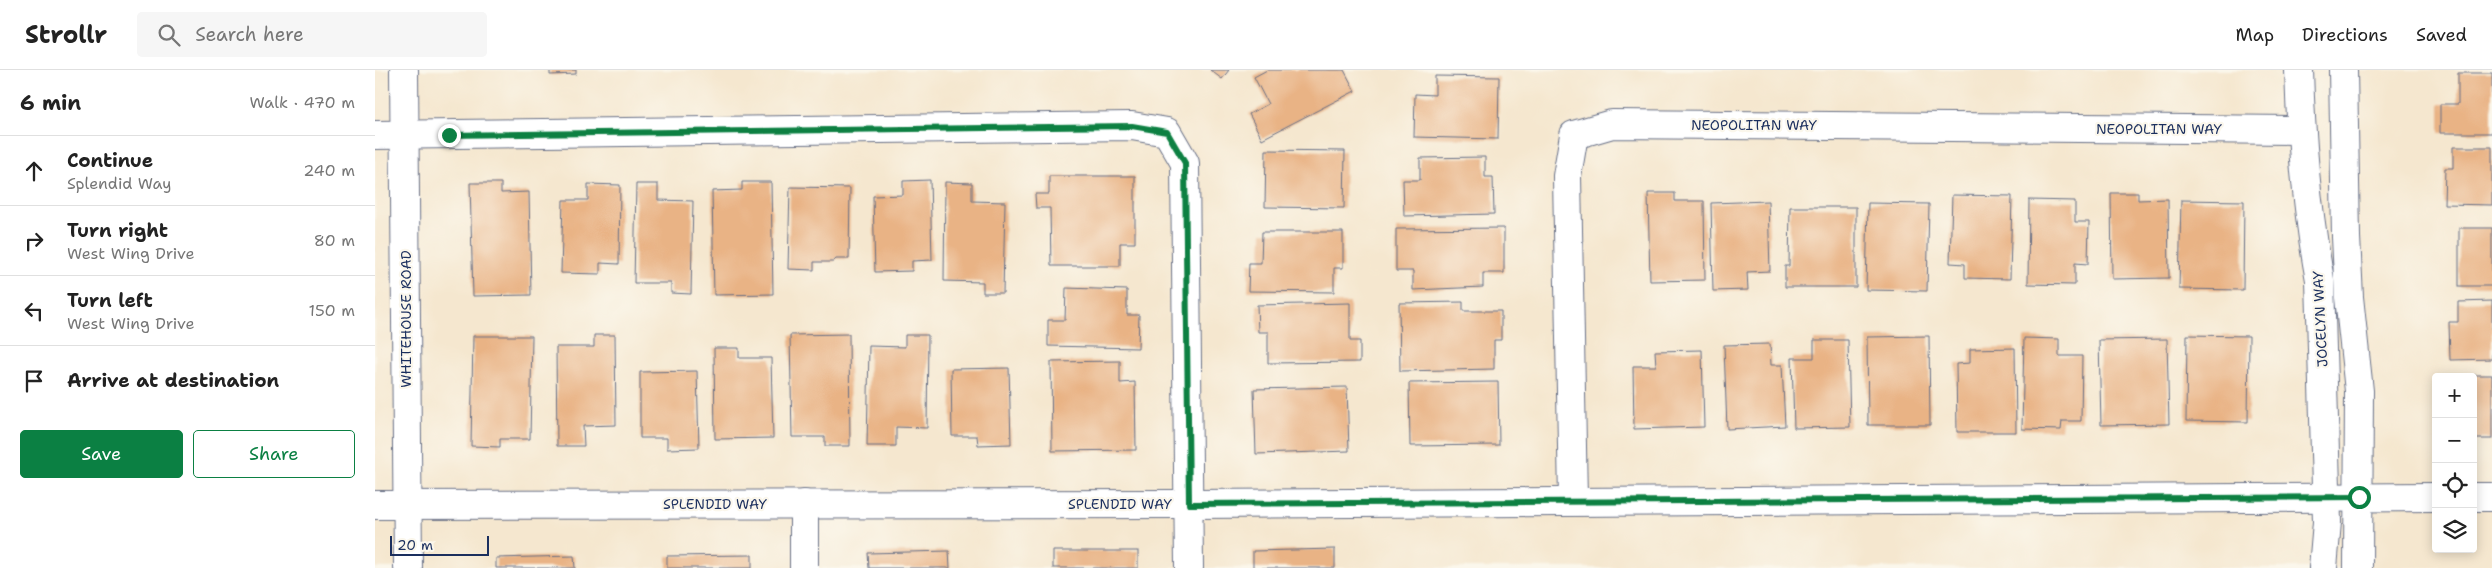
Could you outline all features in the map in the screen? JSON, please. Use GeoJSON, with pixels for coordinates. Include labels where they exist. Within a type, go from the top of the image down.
{"type":"FeatureCollection","features":[{"type":"Feature","properties":{"kind":"street","name":"WHITEHOUSE ROAD"},"geometry":{"type":"LineString","coordinates":[[404,70],[408,568]]}},
{"type":"Feature","properties":{"kind":"street","name":"JOCELYN WAY"},"geometry":{"type":"LineString","coordinates":[[2299,70],[2300,130],[2313,243],[2320,280],[2327,522],[2323,568]]}},
{"type":"Feature","properties":{"kind":"street"},"geometry":{"type":"LineString","coordinates":[[2343,70],[2346,237],[2349,297],[2359,392],[2358,568]]}},
{"type":"Feature","properties":{"kind":"street","name":"NEOPOLITAN WAY"},"geometry":{"type":"LineString","coordinates":[[1573,500],[1567,176],[1574,136],[1612,124],[2300,130]]}},
{"type":"Feature","properties":{"kind":"street"},"geometry":{"type":"LineString","coordinates":[[375,136],[1132,126],[1167,132],[1185,163],[1189,568]]}},
{"type":"Feature","properties":{"kind":"street","name":"SPLENDID WAY"},"geometry":{"type":"LineString","coordinates":[[375,505],[1189,504],[1573,500],[2432,497]]}},
{"type":"Feature","properties":{"kind":"street"},"geometry":{"type":"LineString","coordinates":[[2477,497],[2492,497]]}},
{"type":"Feature","properties":{"kind":"street"},"geometry":{"type":"LineString","coordinates":[[804,504],[804,568]]}},
{"type":"Feature","properties":{"kind":"building"},"geometry":{"type":"Polygon","coordinates":[[[550,70],[576,70],[576,74],[550,75],[550,70]]]}},
{"type":"Feature","properties":{"kind":"building"},"geometry":{"type":"Polygon","coordinates":[[[1210,70],[1229,70],[1222,79],[1210,70]]]}},
{"type":"Feature","properties":{"kind":"building"},"geometry":{"type":"Polygon","coordinates":[[[1267,70],[1344,70],[1355,91],[1262,139],[1249,114],[1268,104],[1254,77],[1267,70]]]}},
{"type":"Feature","properties":{"kind":"building"},"geometry":{"type":"Polygon","coordinates":[[[2458,73],[2492,73],[2492,133],[2440,133],[2440,104],[2458,104],[2458,73]]]}},
{"type":"Feature","properties":{"kind":"building"},"geometry":{"type":"Polygon","coordinates":[[[1435,76],[1499,77],[1498,139],[1414,137],[1415,94],[1435,95],[1435,76]]]}},
{"type":"Feature","properties":{"kind":"building"},"geometry":{"type":"Polygon","coordinates":[[[2453,147],[2492,147],[2492,205],[2444,204],[2445,168],[2453,168],[2453,147]]]}},
{"type":"Feature","properties":{"kind":"building"},"geometry":{"type":"Polygon","coordinates":[[[1266,150],[1345,151],[1344,208],[1265,207],[1266,150]]]}},
{"type":"Feature","properties":{"kind":"building"},"geometry":{"type":"Polygon","coordinates":[[[1485,157],[1485,177],[1493,177],[1494,214],[1404,216],[1403,180],[1420,180],[1420,158],[1485,157]]]}},
{"type":"Feature","properties":{"kind":"building"},"geometry":{"type":"Polygon","coordinates":[[[1049,176],[1135,176],[1135,243],[1120,243],[1120,266],[1051,266],[1050,208],[1036,208],[1035,194],[1049,194],[1049,176]]]}},
{"type":"Feature","properties":{"kind":"building"},"geometry":{"type":"Polygon","coordinates":[[[930,180],[932,260],[912,261],[912,271],[875,272],[873,196],[903,195],[903,181],[930,180]]]}},
{"type":"Feature","properties":{"kind":"building"},"geometry":{"type":"Polygon","coordinates":[[[742,182],[771,182],[773,294],[714,295],[712,191],[742,190],[742,182]]]}},
{"type":"Feature","properties":{"kind":"building"},"geometry":{"type":"Polygon","coordinates":[[[945,182],[972,183],[972,201],[1005,202],[1003,293],[983,293],[983,282],[944,281],[945,182]]]}},
{"type":"Feature","properties":{"kind":"building"},"geometry":{"type":"Polygon","coordinates":[[[470,183],[501,183],[501,193],[529,192],[531,295],[473,296],[470,183]]]}},
{"type":"Feature","properties":{"kind":"building"},"geometry":{"type":"Polygon","coordinates":[[[588,184],[620,185],[619,264],[600,263],[600,274],[561,273],[563,200],[588,200],[588,184]]]}},
{"type":"Feature","properties":{"kind":"building"},"geometry":{"type":"Polygon","coordinates":[[[636,184],[658,184],[658,200],[693,201],[691,294],[671,293],[671,283],[634,283],[636,184]]]}},
{"type":"Feature","properties":{"kind":"building"},"geometry":{"type":"Polygon","coordinates":[[[790,187],[850,188],[849,259],[836,259],[833,262],[814,262],[814,270],[788,269],[790,187]]]}},
{"type":"Feature","properties":{"kind":"building"},"geometry":{"type":"Polygon","coordinates":[[[1648,193],[1675,193],[1675,201],[1704,201],[1705,280],[1650,281],[1648,193]]]}},
{"type":"Feature","properties":{"kind":"building"},"geometry":{"type":"Polygon","coordinates":[[[2111,193],[2138,193],[2138,200],[2168,199],[2169,278],[2112,279],[2111,193]]]}},
{"type":"Feature","properties":{"kind":"building"},"geometry":{"type":"Polygon","coordinates":[[[1952,195],[2012,196],[2010,279],[1965,278],[1965,264],[1950,263],[1952,195]]]}},
{"type":"Feature","properties":{"kind":"building"},"geometry":{"type":"Polygon","coordinates":[[[2029,200],[2075,201],[2075,222],[2089,222],[2088,264],[2075,263],[2075,285],[2028,284],[2029,200]]]}},
{"type":"Feature","properties":{"kind":"building"},"geometry":{"type":"Polygon","coordinates":[[[2181,200],[2244,201],[2243,290],[2179,289],[2181,200]]]}},
{"type":"Feature","properties":{"kind":"building"},"geometry":{"type":"Polygon","coordinates":[[[1768,201],[1770,271],[1747,272],[1748,290],[1713,291],[1711,203],[1768,201]]]}},
{"type":"Feature","properties":{"kind":"building"},"geometry":{"type":"Polygon","coordinates":[[[1868,203],[1929,204],[1927,291],[1866,290],[1868,203]]]}},
{"type":"Feature","properties":{"kind":"building"},"geometry":{"type":"Polygon","coordinates":[[[1790,207],[1856,207],[1856,287],[1785,287],[1785,266],[1789,266],[1790,207]]]}},
{"type":"Feature","properties":{"kind":"building"},"geometry":{"type":"Polygon","coordinates":[[[1504,228],[1504,273],[1483,273],[1483,287],[1413,290],[1413,271],[1396,271],[1396,229],[1504,228]]]}},
{"type":"Feature","properties":{"kind":"building"},"geometry":{"type":"Polygon","coordinates":[[[2459,228],[2492,228],[2492,286],[2459,286],[2459,228]]]}},
{"type":"Feature","properties":{"kind":"building"},"geometry":{"type":"Polygon","coordinates":[[[1262,232],[1343,232],[1343,268],[1334,268],[1334,292],[1248,291],[1249,263],[1261,263],[1262,232]]]}},
{"type":"Feature","properties":{"kind":"building"},"geometry":{"type":"Polygon","coordinates":[[[1066,288],[1127,290],[1127,315],[1139,315],[1138,348],[1048,346],[1048,320],[1065,320],[1066,288]]]}},
{"type":"Feature","properties":{"kind":"building"},"geometry":{"type":"Polygon","coordinates":[[[2492,301],[2492,359],[2450,360],[2449,322],[2458,322],[2458,302],[2492,301]]]}},
{"type":"Feature","properties":{"kind":"building"},"geometry":{"type":"Polygon","coordinates":[[[1463,302],[1463,311],[1501,311],[1501,340],[1494,340],[1494,369],[1400,371],[1399,303],[1463,302]]]}},
{"type":"Feature","properties":{"kind":"building"},"geometry":{"type":"Polygon","coordinates":[[[1350,303],[1350,341],[1360,341],[1360,362],[1268,363],[1268,332],[1258,332],[1257,305],[1350,303]]]}},
{"type":"Feature","properties":{"kind":"building"},"geometry":{"type":"Polygon","coordinates":[[[849,334],[850,446],[825,446],[825,437],[792,437],[790,335],[849,334]]]}},
{"type":"Feature","properties":{"kind":"building"},"geometry":{"type":"Polygon","coordinates":[[[594,335],[615,335],[616,425],[583,426],[584,446],[557,446],[556,347],[594,347],[594,335]]]}},
{"type":"Feature","properties":{"kind":"building"},"geometry":{"type":"Polygon","coordinates":[[[905,335],[928,335],[927,428],[896,427],[896,446],[867,446],[869,346],[905,347],[905,335]]]}},
{"type":"Feature","properties":{"kind":"building"},"geometry":{"type":"Polygon","coordinates":[[[2187,335],[2249,336],[2248,422],[2186,421],[2187,335]]]}},
{"type":"Feature","properties":{"kind":"building"},"geometry":{"type":"Polygon","coordinates":[[[473,336],[532,336],[530,439],[500,439],[500,447],[471,446],[473,336]]]}},
{"type":"Feature","properties":{"kind":"building"},"geometry":{"type":"Polygon","coordinates":[[[1929,336],[1930,425],[1868,425],[1867,337],[1929,336]]]}},
{"type":"Feature","properties":{"kind":"building"},"geometry":{"type":"Polygon","coordinates":[[[2024,338],[2059,339],[2059,356],[2082,356],[2081,421],[2062,421],[2061,430],[2022,429],[2024,338]]]}},
{"type":"Feature","properties":{"kind":"building"},"geometry":{"type":"Polygon","coordinates":[[[2167,339],[2169,424],[2101,425],[2099,340],[2167,339]]]}},
{"type":"Feature","properties":{"kind":"building"},"geometry":{"type":"Polygon","coordinates":[[[1814,340],[1848,340],[1850,427],[1794,428],[1792,358],[1814,358],[1814,340]]]}},
{"type":"Feature","properties":{"kind":"building"},"geometry":{"type":"Polygon","coordinates":[[[1770,344],[1771,365],[1782,365],[1785,426],[1727,429],[1724,345],[1770,344]]]}},
{"type":"Feature","properties":{"kind":"building"},"geometry":{"type":"Polygon","coordinates":[[[714,348],[739,348],[739,358],[771,358],[773,438],[715,439],[714,348]]]}},
{"type":"Feature","properties":{"kind":"building"},"geometry":{"type":"Polygon","coordinates":[[[2015,348],[2016,432],[1957,432],[1956,364],[1970,363],[1970,349],[2015,348]]]}},
{"type":"Feature","properties":{"kind":"building"},"geometry":{"type":"Polygon","coordinates":[[[1702,350],[1704,427],[1634,429],[1633,366],[1656,366],[1655,351],[1702,350]]]}},
{"type":"Feature","properties":{"kind":"building"},"geometry":{"type":"Polygon","coordinates":[[[1120,361],[1120,383],[1135,382],[1136,450],[1052,451],[1051,362],[1120,361]]]}},
{"type":"Feature","properties":{"kind":"building"},"geometry":{"type":"Polygon","coordinates":[[[1009,368],[1011,444],[978,445],[977,436],[952,436],[951,369],[1009,368]]]}},
{"type":"Feature","properties":{"kind":"building"},"geometry":{"type":"Polygon","coordinates":[[[697,371],[699,448],[667,449],[667,438],[640,438],[640,372],[697,371]]]}},
{"type":"Feature","properties":{"kind":"building"},"geometry":{"type":"Polygon","coordinates":[[[2477,375],[2492,375],[2492,439],[2477,439],[2477,375]]]}},
{"type":"Feature","properties":{"kind":"building"},"geometry":{"type":"Polygon","coordinates":[[[1498,382],[1499,445],[1410,446],[1409,383],[1498,382]]]}},
{"type":"Feature","properties":{"kind":"building"},"geometry":{"type":"Polygon","coordinates":[[[1347,387],[1349,451],[1256,454],[1254,389],[1347,387]]]}},
{"type":"Feature","properties":{"kind":"building"},"geometry":{"type":"Polygon","coordinates":[[[1335,549],[1335,568],[1253,568],[1253,551],[1335,549]]]}},
{"type":"Feature","properties":{"kind":"building"},"geometry":{"type":"Polygon","coordinates":[[[949,551],[950,568],[869,568],[868,553],[949,551]]]}},
{"type":"Feature","properties":{"kind":"building"},"geometry":{"type":"Polygon","coordinates":[[[1053,551],[1138,551],[1138,568],[1053,568],[1053,551]]]}},
{"type":"Feature","properties":{"kind":"building"},"geometry":{"type":"Polygon","coordinates":[[[752,555],[752,568],[667,568],[667,556],[752,555]]]}},
{"type":"Feature","properties":{"kind":"building"},"geometry":{"type":"Polygon","coordinates":[[[574,556],[575,568],[496,568],[496,558],[574,556]]]}},
{"type":"Feature","properties":{"kind":"route"},"geometry":{"type":"LineString","coordinates":[[449,135],[1132,126],[1167,132],[1185,163],[1189,504],[1573,500],[2359,497]]}}]}
